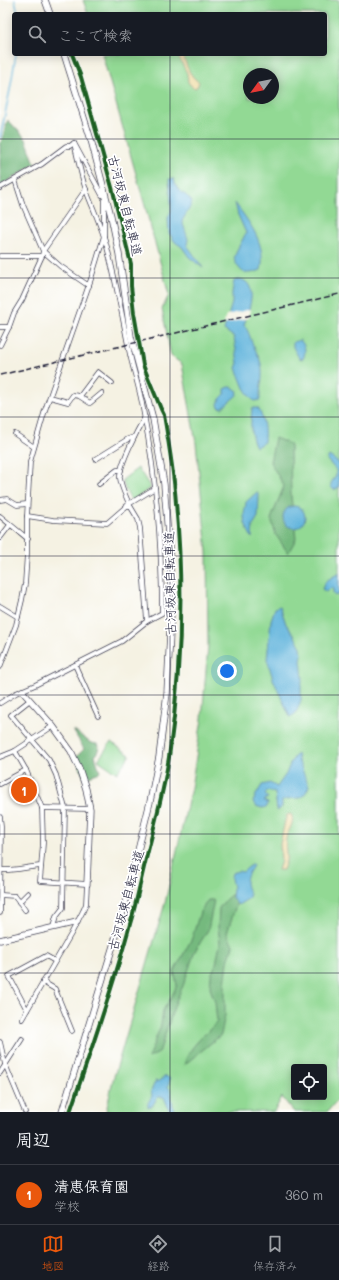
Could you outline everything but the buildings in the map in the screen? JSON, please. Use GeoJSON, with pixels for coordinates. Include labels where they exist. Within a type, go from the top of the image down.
{"type":"FeatureCollection","features":[{"type":"Feature","properties":{"kind":"street"},"geometry":{"type":"LineString","coordinates":[[45,0],[49,12]]}},
{"type":"Feature","properties":{"kind":"street"},"geometry":{"type":"LineString","coordinates":[[62,1112],[120,923],[150,802],[167,693],[172,613],[170,560],[164,484],[150,403],[131,337],[119,254],[106,198],[91,140],[65,56]]}},
{"type":"Feature","properties":{"kind":"street"},"geometry":{"type":"LineString","coordinates":[[74,143],[102,195],[106,198]]}},
{"type":"Feature","properties":{"kind":"street"},"geometry":{"type":"LineString","coordinates":[[0,188],[42,164],[66,146],[70,146],[74,143]]}},
{"type":"Feature","properties":{"kind":"street"},"geometry":{"type":"LineString","coordinates":[[0,703],[122,641],[147,621],[162,613],[161,563],[155,488],[139,385],[130,352],[115,278],[104,236],[86,189],[74,143]]}},
{"type":"Feature","properties":{"kind":"street"},"geometry":{"type":"LineString","coordinates":[[15,180],[23,205],[43,254],[89,286]]}},
{"type":"Feature","properties":{"kind":"street"},"geometry":{"type":"LineString","coordinates":[[0,345],[43,254],[86,189]]}},
{"type":"Feature","properties":{"kind":"street"},"geometry":{"type":"LineString","coordinates":[[0,667],[10,644],[18,617],[25,584],[28,539],[27,504],[30,462],[45,410],[89,286],[104,236],[104,200],[106,198]]}},
{"type":"Feature","properties":{"kind":"street"},"geometry":{"type":"LineString","coordinates":[[0,256],[43,254]]}},
{"type":"Feature","properties":{"kind":"street"},"geometry":{"type":"LineString","coordinates":[[0,327],[9,328]]}},
{"type":"Feature","properties":{"kind":"street"},"geometry":{"type":"LineString","coordinates":[[80,396],[98,372],[112,383]]}},
{"type":"Feature","properties":{"kind":"street"},"geometry":{"type":"LineString","coordinates":[[50,397],[68,402],[73,395],[80,396],[90,404],[102,393]]}},
{"type":"Feature","properties":{"kind":"street"},"geometry":{"type":"LineString","coordinates":[[144,416],[121,470],[120,477],[129,504],[138,519],[140,528],[147,621]]}},
{"type":"Feature","properties":{"kind":"street"},"geometry":{"type":"LineString","coordinates":[[15,434],[34,447]]}},
{"type":"Feature","properties":{"kind":"street"},"geometry":{"type":"LineString","coordinates":[[96,459],[128,439],[134,437]]}},
{"type":"Feature","properties":{"kind":"street"},"geometry":{"type":"LineString","coordinates":[[99,484],[117,470],[121,470]]}},
{"type":"Feature","properties":{"kind":"street"},"geometry":{"type":"LineString","coordinates":[[27,516],[53,520],[107,523],[129,504],[155,488]]}},
{"type":"Feature","properties":{"kind":"street"},"geometry":{"type":"LineString","coordinates":[[0,500],[7,499],[18,505],[27,504]]}},
{"type":"Feature","properties":{"kind":"street"},"geometry":{"type":"LineString","coordinates":[[0,516],[28,539]]}},
{"type":"Feature","properties":{"kind":"street"},"geometry":{"type":"LineString","coordinates":[[0,538],[10,525]]}},
{"type":"Feature","properties":{"kind":"street"},"geometry":{"type":"LineString","coordinates":[[0,606],[18,617]]}},
{"type":"Feature","properties":{"kind":"street"},"geometry":{"type":"LineString","coordinates":[[75,665],[98,716]]}},
{"type":"Feature","properties":{"kind":"street"},"geometry":{"type":"LineString","coordinates":[[22,691],[53,726],[71,750],[86,789],[90,809],[86,904],[71,934],[22,1019]]}},
{"type":"Feature","properties":{"kind":"street"},"geometry":{"type":"LineString","coordinates":[[30,700],[11,715],[33,739],[49,760],[56,775],[65,808],[63,908],[56,917],[53,927]]}},
{"type":"Feature","properties":{"kind":"street"},"geometry":{"type":"LineString","coordinates":[[0,757],[15,751],[53,726]]}},
{"type":"Feature","properties":{"kind":"street"},"geometry":{"type":"LineString","coordinates":[[15,751],[26,770],[42,808],[43,843],[40,881],[87,884]]}},
{"type":"Feature","properties":{"kind":"street"},"geometry":{"type":"LineString","coordinates":[[0,784],[26,770]]}},
{"type":"Feature","properties":{"kind":"street"},"geometry":{"type":"LineString","coordinates":[[42,808],[90,809]]}},
{"type":"Feature","properties":{"kind":"street"},"geometry":{"type":"LineString","coordinates":[[0,817],[0,913]]}},
{"type":"Feature","properties":{"kind":"street"},"geometry":{"type":"LineString","coordinates":[[1,870],[13,871],[22,867],[41,866]]}},
{"type":"Feature","properties":{"kind":"street"},"geometry":{"type":"LineString","coordinates":[[19,902],[28,893]]}},
{"type":"Feature","properties":{"kind":"street"},"geometry":{"type":"LineString","coordinates":[[1,895],[15,896],[25,910]]}},
{"type":"Feature","properties":{"kind":"street"},"geometry":{"type":"LineString","coordinates":[[0,940],[15,938],[77,922]]}},
{"type":"Feature","properties":{"kind":"street"},"geometry":{"type":"LineString","coordinates":[[26,1010],[9,976],[46,956],[55,961]]}},
{"type":"Feature","properties":{"kind":"street"},"geometry":{"type":"LineString","coordinates":[[43,982],[56,989],[72,1031]]}},
{"type":"Feature","properties":{"kind":"street"},"geometry":{"type":"LineString","coordinates":[[0,1072],[22,1039]]}},
{"type":"Feature","properties":{"kind":"street"},"geometry":{"type":"LineString","coordinates":[[0,1042],[6,1064],[25,1112]]}},
{"type":"Feature","properties":{"kind":"green space"},"geometry":{"type":"Polygon","coordinates":[[[83,0],[339,0],[339,1098],[327,1112],[294,1112],[282,1097],[274,1112],[106,1112],[113,1080],[165,903],[191,788],[202,719],[208,646],[207,552],[196,443],[182,364],[171,356],[162,309],[169,295],[103,56],[327,56],[327,12],[87,12],[83,0]]]}},
{"type":"Feature","properties":{"kind":"green space"},"geometry":{"type":"Polygon","coordinates":[[[8,120],[26,139],[35,164],[0,186],[0,145],[8,120]]]}},
{"type":"Feature","properties":{"kind":"green space"},"geometry":{"type":"Polygon","coordinates":[[[275,438],[290,444],[291,496],[296,539],[288,553],[276,535],[271,519],[284,486],[270,462],[275,438]]]}},
{"type":"Feature","properties":{"kind":"green space"},"geometry":{"type":"Polygon","coordinates":[[[138,468],[151,488],[131,501],[122,480],[138,468]]]}},
{"type":"Feature","properties":{"kind":"green space"},"geometry":{"type":"Polygon","coordinates":[[[73,730],[91,743],[97,744],[99,748],[95,756],[100,772],[84,778],[76,757],[84,749],[73,730]]]}},
{"type":"Feature","properties":{"kind":"green space"},"geometry":{"type":"Polygon","coordinates":[[[111,742],[130,755],[117,773],[98,760],[111,742]]]}},
{"type":"Feature","properties":{"kind":"green space"},"geometry":{"type":"Polygon","coordinates":[[[232,894],[237,902],[227,933],[233,945],[228,962],[225,984],[225,1015],[221,1035],[184,1065],[193,1047],[217,1022],[215,1002],[210,988],[211,975],[216,964],[220,943],[218,927],[219,908],[232,894]]]}},
{"type":"Feature","properties":{"kind":"green space"},"geometry":{"type":"Polygon","coordinates":[[[208,900],[214,900],[208,930],[195,951],[183,986],[176,1001],[159,1053],[148,1058],[161,1025],[163,1010],[177,985],[174,972],[192,938],[200,912],[208,900]]]}},
{"type":"Feature","properties":{"kind":"sand"},"geometry":{"type":"Polygon","coordinates":[[[178,56],[184,56],[190,73],[199,82],[197,87],[193,88],[188,82],[187,73],[178,56]]]}},
{"type":"Feature","properties":{"kind":"sand"},"geometry":{"type":"Polygon","coordinates":[[[291,814],[292,822],[286,842],[286,861],[283,870],[278,870],[281,861],[280,844],[285,821],[287,815],[291,814]]]}},
{"type":"Feature","properties":{"kind":"water"},"geometry":{"type":"Polygon","coordinates":[[[169,179],[174,179],[179,191],[192,202],[182,221],[188,239],[187,245],[203,268],[189,257],[169,233],[168,218],[171,211],[171,202],[169,179]]]}},
{"type":"Feature","properties":{"kind":"water"},"geometry":{"type":"Polygon","coordinates":[[[235,203],[256,234],[261,251],[261,270],[251,273],[241,271],[234,259],[246,233],[238,215],[235,203]]]}},
{"type":"Feature","properties":{"kind":"water"},"geometry":{"type":"Polygon","coordinates":[[[240,279],[250,286],[250,306],[244,325],[262,368],[260,400],[254,401],[244,388],[236,368],[238,363],[234,337],[224,330],[232,303],[234,281],[240,279]]]}},
{"type":"Feature","properties":{"kind":"water"},"geometry":{"type":"Polygon","coordinates":[[[300,340],[305,349],[303,359],[299,358],[293,347],[293,342],[300,340]]]}},
{"type":"Feature","properties":{"kind":"water"},"geometry":{"type":"Polygon","coordinates":[[[232,387],[238,391],[237,395],[222,408],[219,407],[218,404],[220,399],[225,394],[225,389],[232,387]]]}},
{"type":"Feature","properties":{"kind":"water"},"geometry":{"type":"Polygon","coordinates":[[[252,408],[258,408],[262,416],[264,429],[264,442],[256,447],[251,433],[252,408]]]}},
{"type":"Feature","properties":{"kind":"water"},"geometry":{"type":"Polygon","coordinates":[[[329,456],[339,463],[339,487],[334,490],[331,487],[331,483],[336,476],[336,470],[327,460],[329,456]]]}},
{"type":"Feature","properties":{"kind":"water"},"geometry":{"type":"Polygon","coordinates":[[[257,492],[259,497],[258,517],[253,525],[252,538],[245,524],[244,513],[246,502],[257,492]]]}},
{"type":"Feature","properties":{"kind":"water"},"geometry":{"type":"Polygon","coordinates":[[[294,506],[298,507],[304,513],[304,521],[298,527],[294,528],[290,527],[284,521],[283,517],[284,513],[290,507],[294,506]]]}},
{"type":"Feature","properties":{"kind":"water"},"geometry":{"type":"Polygon","coordinates":[[[339,573],[339,594],[335,596],[333,589],[331,588],[326,592],[322,589],[326,581],[339,573]]]}},
{"type":"Feature","properties":{"kind":"water"},"geometry":{"type":"Polygon","coordinates":[[[280,606],[286,624],[301,647],[302,655],[301,660],[303,679],[301,686],[301,700],[296,713],[290,717],[273,679],[267,659],[271,620],[275,608],[280,606]]]}},
{"type":"Feature","properties":{"kind":"water"},"geometry":{"type":"Polygon","coordinates":[[[297,753],[298,760],[309,786],[304,795],[298,798],[282,801],[282,807],[277,811],[275,793],[267,791],[265,794],[268,798],[264,800],[268,803],[267,807],[262,808],[256,806],[253,802],[262,785],[270,783],[277,787],[297,753]]]}},
{"type":"Feature","properties":{"kind":"water"},"geometry":{"type":"Polygon","coordinates":[[[252,864],[253,866],[246,879],[250,894],[248,899],[238,905],[232,898],[232,873],[238,871],[243,872],[252,864]]]}},
{"type":"Feature","properties":{"kind":"water"},"geometry":{"type":"Polygon","coordinates":[[[166,1076],[170,1079],[168,1087],[170,1089],[174,1111],[170,1112],[164,1097],[158,1097],[152,1106],[148,1108],[148,1103],[152,1096],[151,1091],[156,1080],[157,1082],[166,1076]]]}},
{"type":"Feature","properties":{"kind":"pier"},"geometry":{"type":"Polygon","coordinates":[[[251,309],[249,318],[224,324],[226,315],[251,309]]]}},
{"type":"Feature","properties":{"kind":"waterway"},"geometry":{"type":"LineString","coordinates":[[15,0],[18,12]]}},
{"type":"Feature","properties":{"kind":"waterway"},"geometry":{"type":"LineString","coordinates":[[0,138],[16,56]]}},
{"type":"Feature","properties":{"kind":"railway"},"geometry":{"type":"LineString","coordinates":[[0,375],[339,294]]}},
{"type":"Feature","properties":{"kind":"cycle path","name":"古河坂東自転車道"},"geometry":{"type":"LineString","coordinates":[[70,1112],[102,1019],[135,907],[162,794],[173,725],[179,662],[180,630],[180,567],[175,492],[164,415],[143,365],[134,313],[131,286],[131,264],[113,191],[81,77],[73,56]]}},
{"type":"Feature","properties":{"kind":"place","name":"清恵保育園"},"geometry":{"type":"Point","coordinates":[24,790]}}]}
